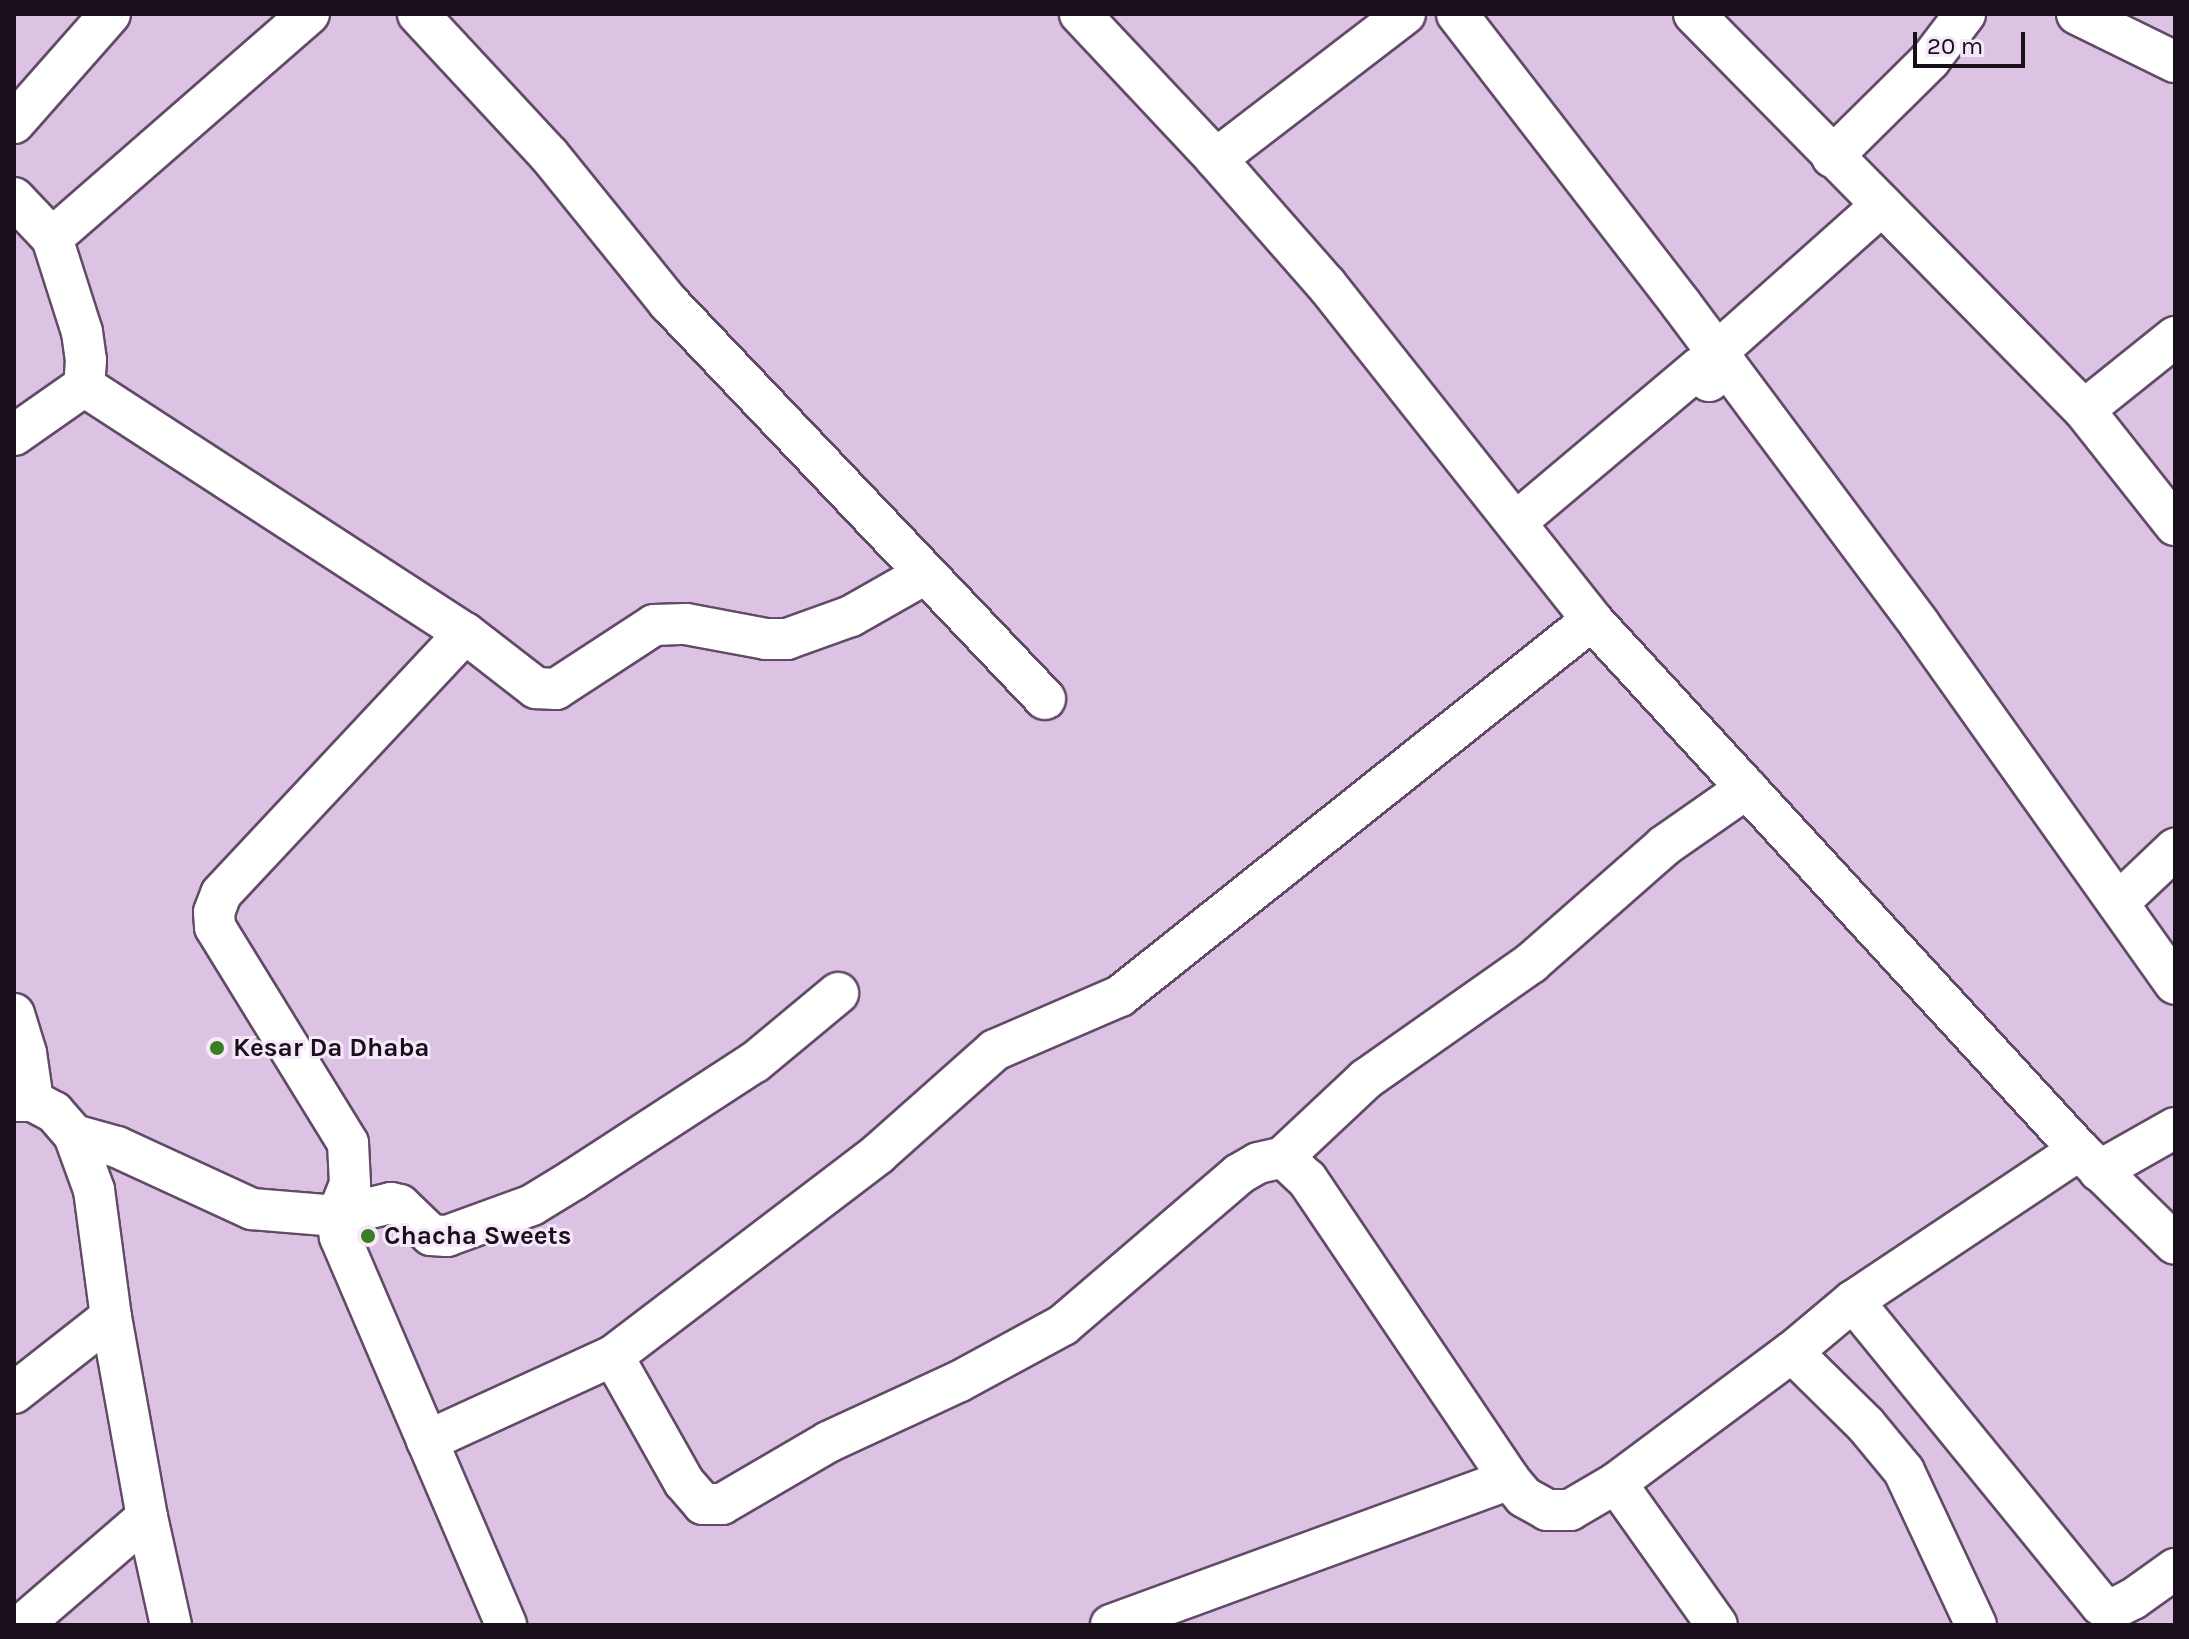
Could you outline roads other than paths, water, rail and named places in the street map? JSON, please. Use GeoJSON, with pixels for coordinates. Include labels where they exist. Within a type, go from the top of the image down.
{"type":"FeatureCollection","features":[{"type":"Feature","properties":{"kind":"street"},"geometry":{"type":"LineString","coordinates":[[14,123],[110,14]]}},
{"type":"Feature","properties":{"kind":"street"},"geometry":{"type":"LineString","coordinates":[[52,238],[309,14]]}},
{"type":"Feature","properties":{"kind":"street"},"geometry":{"type":"LineString","coordinates":[[418,14],[549,155],[669,303],[1045,699]]}},
{"type":"Feature","properties":{"kind":"street"},"geometry":{"type":"LineString","coordinates":[[1080,14],[1216,159],[1326,284],[1592,620],[2089,1160],[2175,1244]]}},
{"type":"Feature","properties":{"kind":"street"},"geometry":{"type":"LineString","coordinates":[[1216,159],[1405,14]]}},
{"type":"Feature","properties":{"kind":"street"},"geometry":{"type":"LineString","coordinates":[[1457,14],[1722,358],[1920,625],[2175,984]]}},
{"type":"Feature","properties":{"kind":"street"},"geometry":{"type":"LineString","coordinates":[[1694,14],[2084,410],[2175,525]]}},
{"type":"Feature","properties":{"kind":"street"},"geometry":{"type":"LineString","coordinates":[[1832,157],[1930,60],[1965,14]]}},
{"type":"Feature","properties":{"kind":"street"},"geometry":{"type":"LineString","coordinates":[[2077,14],[2175,62]]}},
{"type":"Feature","properties":{"kind":"street"},"geometry":{"type":"LineString","coordinates":[[14,198],[52,238],[82,332],[86,360],[84,386]]}},
{"type":"Feature","properties":{"kind":"street"},"geometry":{"type":"LineString","coordinates":[[1516,522],[1699,368],[1709,381],[1722,358],[1882,205]]}},
{"type":"Feature","properties":{"kind":"street"},"geometry":{"type":"LineString","coordinates":[[2084,410],[2175,337]]}},
{"type":"Feature","properties":{"kind":"street"},"geometry":{"type":"LineString","coordinates":[[14,435],[84,386]]}},
{"type":"Feature","properties":{"kind":"street"},"geometry":{"type":"LineString","coordinates":[[84,386],[465,633],[536,688],[556,689],[654,625],[686,624],[766,639],[787,639],[851,616],[925,574]]}},
{"type":"Feature","properties":{"kind":"street"},"geometry":{"type":"LineString","coordinates":[[427,1441],[613,1356],[879,1153],[995,1050],[1120,996],[1592,620]]}},
{"type":"Feature","properties":{"kind":"street"},"geometry":{"type":"LineString","coordinates":[[465,633],[221,894],[214,912],[215,927],[348,1143],[350,1184],[337,1216],[340,1237],[506,1625]]}},
{"type":"Feature","properties":{"kind":"street"},"geometry":{"type":"LineString","coordinates":[[613,1356],[684,1482],[703,1504],[722,1504],[828,1442],[960,1381],[1063,1325],[1239,1174],[1258,1163],[1283,1157],[1366,1079],[1531,963],[1664,846],[1747,788]]}},
{"type":"Feature","properties":{"kind":"street"},"geometry":{"type":"LineString","coordinates":[[2118,903],[2175,849]]}},
{"type":"Feature","properties":{"kind":"street"},"geometry":{"type":"LineString","coordinates":[[74,1135],[117,1147],[252,1209],[337,1216],[391,1203],[400,1205],[431,1235],[447,1236],[532,1205],[755,1062],[838,993]]}},
{"type":"Feature","properties":{"kind":"street"},"geometry":{"type":"LineString","coordinates":[[14,1014],[26,1053],[24,1101],[54,1112],[74,1135],[94,1190],[111,1317],[147,1517],[171,1625]]}},
{"type":"Feature","properties":{"kind":"street"},"geometry":{"type":"LineString","coordinates":[[1283,1157],[1307,1179],[1509,1479],[1524,1497],[1547,1510],[1570,1510],[1616,1483],[1792,1352],[1853,1301],[2089,1160],[2175,1128]]}},
{"type":"Feature","properties":{"kind":"street"},"geometry":{"type":"LineString","coordinates":[[1853,1301],[2101,1605],[2115,1608],[2175,1569]]}},
{"type":"Feature","properties":{"kind":"street"},"geometry":{"type":"LineString","coordinates":[[15,1388],[111,1317]]}},
{"type":"Feature","properties":{"kind":"street"},"geometry":{"type":"LineString","coordinates":[[1792,1352],[1866,1425],[1904,1471],[1976,1625]]}},
{"type":"Feature","properties":{"kind":"street"},"geometry":{"type":"LineString","coordinates":[[1111,1625],[1509,1479]]}},
{"type":"Feature","properties":{"kind":"street"},"geometry":{"type":"LineString","coordinates":[[1616,1483],[1717,1625]]}},
{"type":"Feature","properties":{"kind":"street"},"geometry":{"type":"LineString","coordinates":[[22,1625],[147,1517]]}},
{"type":"Feature","properties":{"kind":"place","name":"Kesar Da Dhaba"},"geometry":{"type":"Point","coordinates":[217,1048]}},
{"type":"Feature","properties":{"kind":"place","name":"Chacha Sweets"},"geometry":{"type":"Point","coordinates":[368,1236]}}]}
